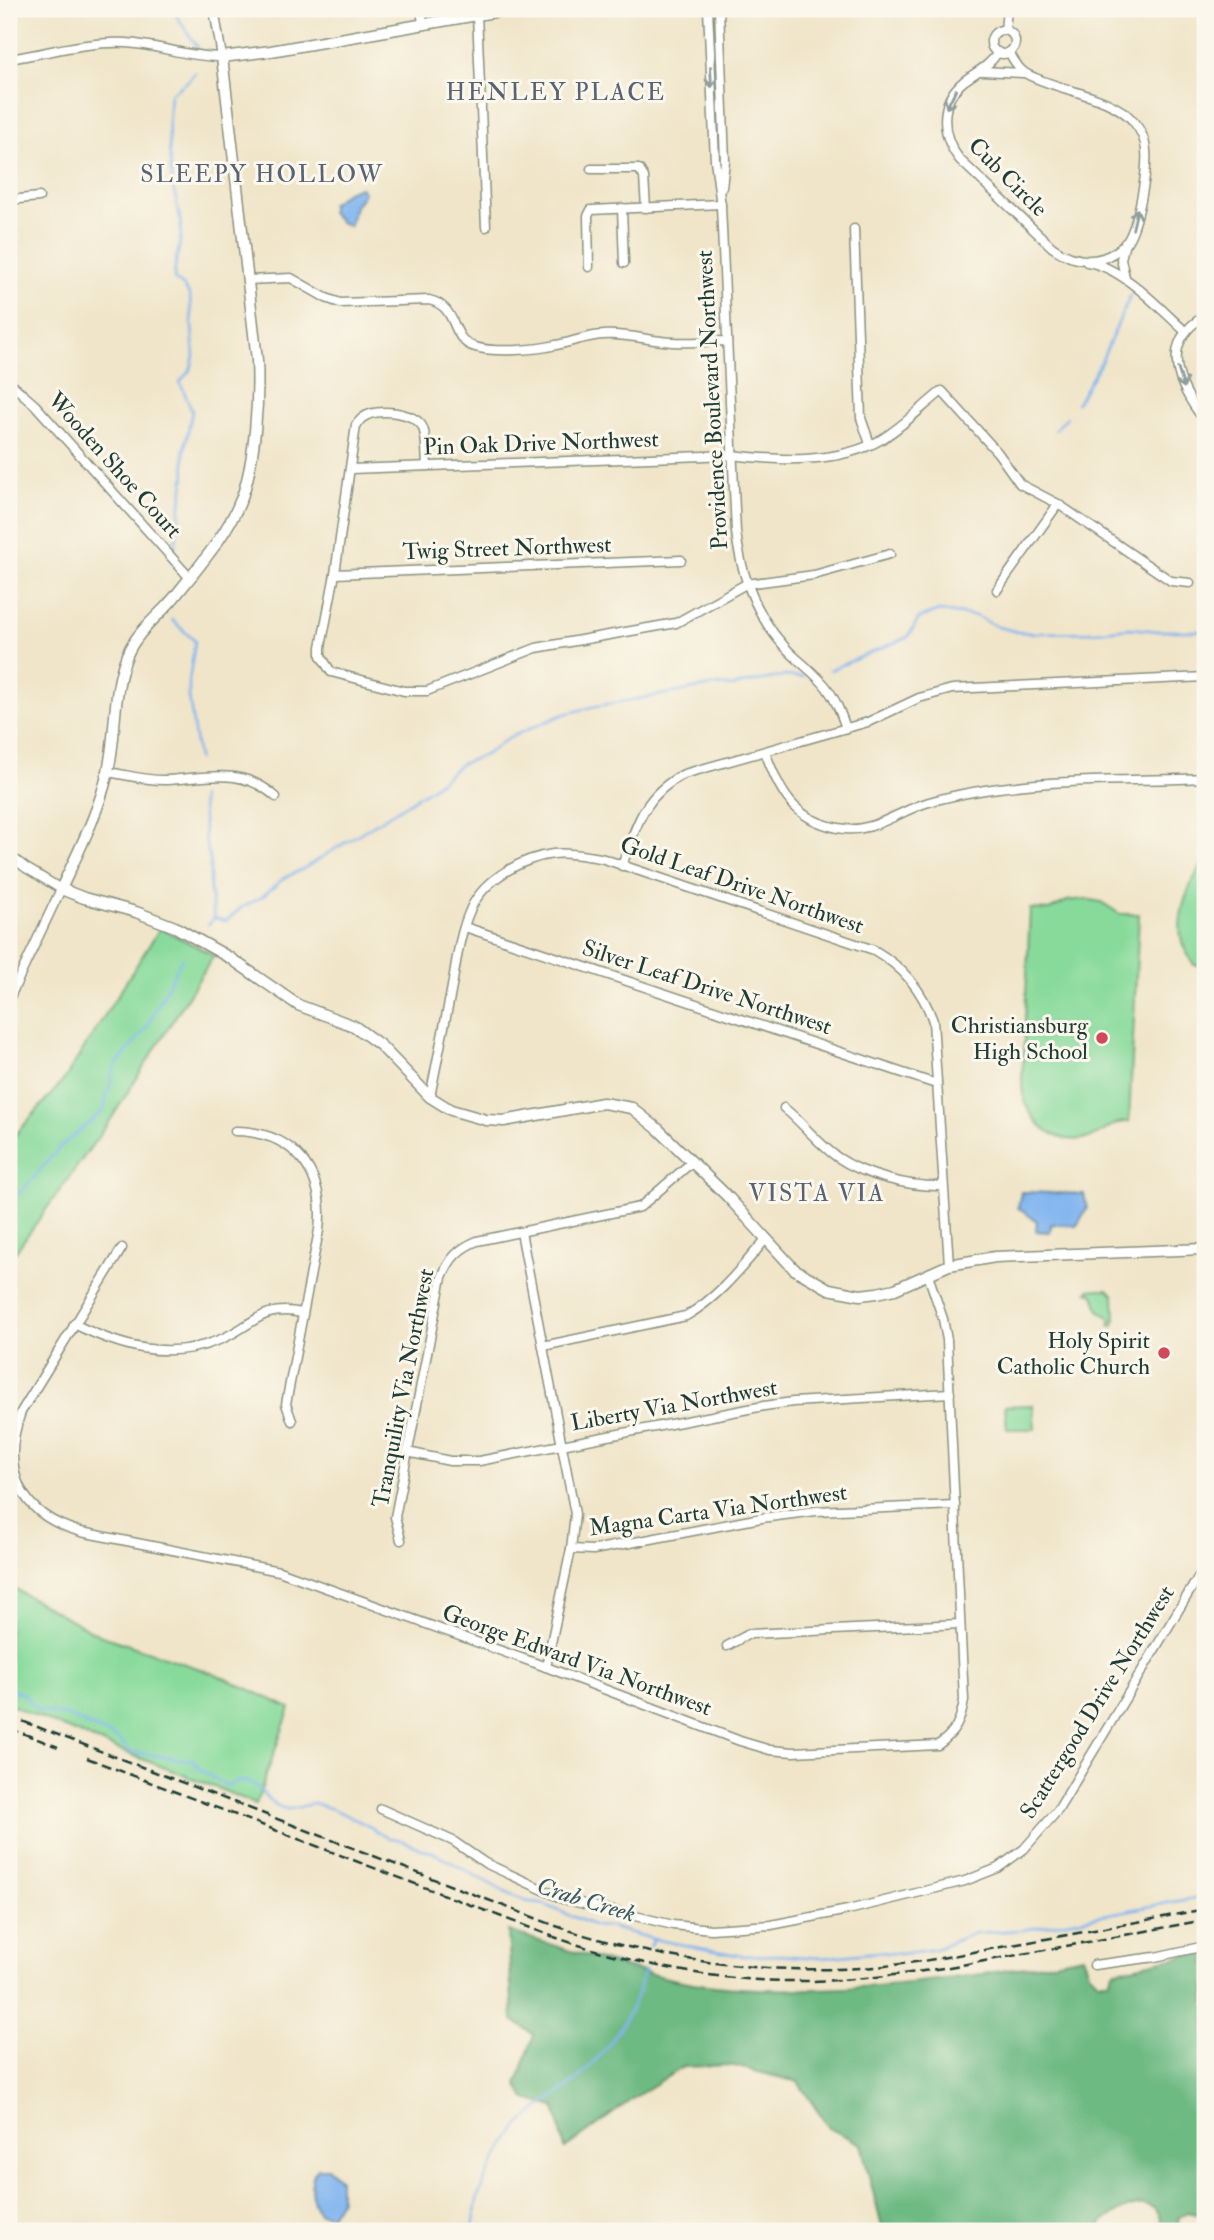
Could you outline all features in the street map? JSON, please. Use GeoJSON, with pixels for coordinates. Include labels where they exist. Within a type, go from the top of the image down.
{"type":"FeatureCollection","features":[{"type":"Feature","properties":{"kind":"street"},"geometry":{"type":"LineString","coordinates":[[9,999],[97,809],[108,772],[116,730],[120,674],[128,652],[138,635],[190,578],[231,520],[242,496],[249,465],[258,389],[257,360],[222,57],[214,9]]}},
{"type":"Feature","properties":{"kind":"street"},"geometry":{"type":"LineString","coordinates":[[421,9],[423,24]]}},
{"type":"Feature","properties":{"kind":"street"},"geometry":{"type":"LineString","coordinates":[[9,59],[113,43],[138,44],[183,55],[222,57],[423,24],[461,13],[477,15],[511,9]]}},
{"type":"Feature","properties":{"kind":"street","name":"Providence Boulevard Northwest"},"geometry":{"type":"LineString","coordinates":[[708,9],[715,160],[721,204],[736,538],[740,563],[746,584],[774,635],[828,690],[846,728]]}},
{"type":"Feature","properties":{"kind":"street","name":"Providence Boulevard Northwest"},"geometry":{"type":"LineString","coordinates":[[719,9],[725,161],[721,204]]}},
{"type":"Feature","properties":{"kind":"street","name":"Cub Circle"},"geometry":{"type":"LineString","coordinates":[[1005,30],[1007,9]]}},
{"type":"Feature","properties":{"kind":"street"},"geometry":{"type":"LineString","coordinates":[[477,15],[486,227]]}},
{"type":"Feature","properties":{"kind":"street","name":"Cub Circle"},"geometry":{"type":"LineString","coordinates":[[1023,73],[1009,52],[1016,39],[1012,33],[998,31],[992,36],[993,47],[998,52],[982,71],[961,83],[950,98],[945,117],[950,145],[960,160],[1052,247],[1066,257],[1103,265],[1126,280],[1186,332]]}},
{"type":"Feature","properties":{"kind":"street"},"geometry":{"type":"LineString","coordinates":[[998,52],[1009,52]]}},
{"type":"Feature","properties":{"kind":"street"},"geometry":{"type":"LineString","coordinates":[[982,71],[1023,73],[1115,107],[1125,113],[1139,129],[1146,147],[1145,167],[1134,225],[1121,259],[1126,280]]}},
{"type":"Feature","properties":{"kind":"street"},"geometry":{"type":"LineString","coordinates":[[591,169],[639,169],[644,177],[646,208]]}},
{"type":"Feature","properties":{"kind":"street"},"geometry":{"type":"LineString","coordinates":[[9,200],[39,197]]}},
{"type":"Feature","properties":{"kind":"street"},"geometry":{"type":"LineString","coordinates":[[589,267],[589,213],[594,208],[721,204]]}},
{"type":"Feature","properties":{"kind":"street"},"geometry":{"type":"LineString","coordinates":[[622,208],[624,263]]}},
{"type":"Feature","properties":{"kind":"street"},"geometry":{"type":"LineString","coordinates":[[854,229],[861,418],[870,444]]}},
{"type":"Feature","properties":{"kind":"street"},"geometry":{"type":"LineString","coordinates":[[1083,261],[1108,254],[1125,243]]}},
{"type":"Feature","properties":{"kind":"street"},"geometry":{"type":"LineString","coordinates":[[248,280],[291,278],[340,303],[429,300],[440,303],[447,308],[463,341],[472,347],[545,348],[606,334],[672,342],[727,341]]}},
{"type":"Feature","properties":{"kind":"street"},"geometry":{"type":"LineString","coordinates":[[1205,316],[1186,332],[1177,353],[1178,377],[1205,421]]}},
{"type":"Feature","properties":{"kind":"street","name":"Wooden Shoe Court"},"geometry":{"type":"LineString","coordinates":[[9,382],[35,405],[190,578]]}},
{"type":"Feature","properties":{"kind":"street","name":"Pin Oak Drive Northwest"},"geometry":{"type":"LineString","coordinates":[[351,469],[732,455],[754,458],[826,457],[882,439],[942,391],[998,453],[1020,484],[1058,504]]}},
{"type":"Feature","properties":{"kind":"street"},"geometry":{"type":"LineString","coordinates":[[427,466],[423,429],[419,422],[405,413],[366,415],[356,425],[335,574],[321,647],[321,656],[328,669],[344,676],[414,692],[439,687],[548,644],[676,623],[746,584],[814,575],[890,554]]}},
{"type":"Feature","properties":{"kind":"street"},"geometry":{"type":"LineString","coordinates":[[998,590],[1058,504],[1171,581],[1189,583]]}},
{"type":"Feature","properties":{"kind":"street","name":"Twig Street Northwest"},"geometry":{"type":"LineString","coordinates":[[335,574],[681,560]]}},
{"type":"Feature","properties":{"kind":"street"},"geometry":{"type":"LineString","coordinates":[[622,866],[638,819],[656,793],[668,782],[684,774],[868,722],[919,698],[952,688],[1205,677]]}},
{"type":"Feature","properties":{"kind":"street"},"geometry":{"type":"LineString","coordinates":[[765,752],[780,788],[791,805],[815,821],[836,828],[852,829],[885,822],[926,803],[979,791],[1057,784],[1205,778]]}},
{"type":"Feature","properties":{"kind":"street"},"geometry":{"type":"LineString","coordinates":[[108,772],[167,780],[210,775],[237,778],[266,787],[276,797]]}},
{"type":"Feature","properties":{"kind":"street","name":"Gold Leaf Drive Northwest"},"geometry":{"type":"LineString","coordinates":[[430,1097],[465,928],[481,891],[497,877],[531,860],[553,854],[601,858],[853,943],[891,960],[907,975],[928,1005],[933,1021],[949,1265]]}},
{"type":"Feature","properties":{"kind":"street"},"geometry":{"type":"LineString","coordinates":[[9,855],[61,889],[176,927],[230,958],[298,1005],[354,1027],[380,1045],[430,1097],[451,1110],[486,1120],[522,1119],[603,1103],[632,1108],[692,1162],[804,1276],[829,1289],[845,1293],[877,1293],[949,1265],[995,1257],[1205,1249]]}},
{"type":"Feature","properties":{"kind":"street","name":"Silver Leaf Drive Northwest"},"geometry":{"type":"LineString","coordinates":[[465,928],[936,1084]]}},
{"type":"Feature","properties":{"kind":"street"},"geometry":{"type":"LineString","coordinates":[[785,1108],[833,1154],[858,1168],[911,1184],[943,1186]]}},
{"type":"Feature","properties":{"kind":"street"},"geometry":{"type":"LineString","coordinates":[[235,1130],[254,1131],[287,1145],[300,1155],[316,1183],[321,1213],[286,1404],[292,1421]]}},
{"type":"Feature","properties":{"kind":"street","name":"Tranquility Via Northwest"},"geometry":{"type":"LineString","coordinates":[[401,1540],[395,1517],[407,1452],[442,1277],[454,1254],[477,1241],[640,1207],[692,1162]]}},
{"type":"Feature","properties":{"kind":"street"},"geometry":{"type":"LineString","coordinates":[[521,1232],[575,1514],[571,1549],[546,1667]]}},
{"type":"Feature","properties":{"kind":"street"},"geometry":{"type":"LineString","coordinates":[[543,1346],[686,1316],[720,1292],[766,1239]]}},
{"type":"Feature","properties":{"kind":"street","name":"George Edward Via Northwest"},"geometry":{"type":"LineString","coordinates":[[122,1248],[21,1412],[13,1430],[11,1463],[14,1479],[28,1503],[40,1514],[63,1527],[81,1532],[279,1571],[546,1667],[740,1741],[770,1749],[820,1752],[938,1745],[949,1737],[962,1716],[964,1700],[950,1393],[943,1318],[928,1275]]}},
{"type":"Feature","properties":{"kind":"street"},"geometry":{"type":"LineString","coordinates":[[74,1324],[100,1337],[138,1349],[178,1350],[219,1340],[275,1310],[302,1313]]}},
{"type":"Feature","properties":{"kind":"street","name":"Liberty Via Northwest"},"geometry":{"type":"LineString","coordinates":[[407,1452],[464,1462],[793,1402],[950,1393]]}},
{"type":"Feature","properties":{"kind":"street","name":"Magna Carta Via Northwest"},"geometry":{"type":"LineString","coordinates":[[571,1549],[593,1550],[761,1518],[816,1511],[955,1505]]}},
{"type":"Feature","properties":{"kind":"street","name":"Scattergood Drive Northwest"},"geometry":{"type":"LineString","coordinates":[[382,1809],[453,1841],[485,1863],[563,1899],[673,1925],[711,1929],[771,1925],[848,1910],[965,1881],[998,1868],[1024,1849],[1058,1810],[1205,1566]]}},
{"type":"Feature","properties":{"kind":"street"},"geometry":{"type":"LineString","coordinates":[[727,1646],[749,1634],[960,1625]]}},
{"type":"Feature","properties":{"kind":"street"},"geometry":{"type":"LineString","coordinates":[[1094,1965],[1205,1946]]}},
{"type":"Feature","properties":{"kind":"green space"},"geometry":{"type":"Polygon","coordinates":[[[1205,861],[1205,965],[1194,965],[1183,945],[1180,923],[1189,890],[1205,861]]]}},
{"type":"Feature","properties":{"kind":"green space"},"geometry":{"type":"Polygon","coordinates":[[[1085,899],[1101,902],[1120,914],[1139,914],[1129,1122],[1117,1123],[1089,1138],[1075,1140],[1052,1133],[1033,1117],[1023,1095],[1022,1082],[1030,909],[1049,910],[1067,901],[1085,899]]]}},
{"type":"Feature","properties":{"kind":"green space"},"geometry":{"type":"Polygon","coordinates":[[[160,928],[214,955],[111,1119],[9,1261],[9,1142],[64,1080],[160,928]]]}},
{"type":"Feature","properties":{"kind":"green space"},"geometry":{"type":"Polygon","coordinates":[[[1108,1289],[1114,1295],[1113,1326],[1109,1325],[1111,1319],[1099,1310],[1094,1294],[1087,1292],[1108,1289]]]}},
{"type":"Feature","properties":{"kind":"green space"},"geometry":{"type":"Polygon","coordinates":[[[1033,1405],[1035,1429],[1007,1429],[1005,1406],[1033,1405]]]}},
{"type":"Feature","properties":{"kind":"green space"},"geometry":{"type":"Polygon","coordinates":[[[9,1586],[99,1635],[215,1674],[290,1708],[256,1804],[9,1704],[9,1586]]]}},
{"type":"Feature","properties":{"kind":"green space"},"geometry":{"type":"Polygon","coordinates":[[[508,1931],[660,1976],[733,1988],[820,1989],[919,1982],[985,1974],[1083,1956],[1089,1972],[1098,1981],[1108,1981],[1114,1971],[1205,1951],[1205,2216],[1188,2212],[1178,2218],[1179,2231],[1163,2231],[1161,2218],[1156,2210],[1149,2205],[1140,2205],[1121,2211],[1102,2222],[1100,2231],[883,2231],[861,2144],[829,2128],[798,2082],[730,2065],[683,2067],[635,2097],[565,2149],[555,2107],[525,2099],[517,2084],[534,2035],[513,2020],[508,1931]]]}},
{"type":"Feature","properties":{"kind":"water"},"geometry":{"type":"Polygon","coordinates":[[[360,187],[364,193],[355,206],[349,226],[340,222],[331,212],[331,204],[347,192],[360,187]]]}},
{"type":"Feature","properties":{"kind":"water"},"geometry":{"type":"Polygon","coordinates":[[[1021,1192],[1084,1194],[1087,1209],[1077,1225],[1051,1224],[1050,1232],[1036,1231],[1037,1221],[1018,1208],[1021,1192]]]}},
{"type":"Feature","properties":{"kind":"water"},"geometry":{"type":"Polygon","coordinates":[[[318,2168],[328,2168],[340,2180],[340,2201],[331,2215],[319,2213],[312,2197],[312,2178],[318,2168]]]}},
{"type":"Feature","properties":{"kind":"waterway"},"geometry":{"type":"LineString","coordinates":[[172,9],[198,48]]}},
{"type":"Feature","properties":{"kind":"waterway"},"geometry":{"type":"LineString","coordinates":[[175,547],[185,475],[184,452],[192,411],[180,382],[191,369],[194,356],[190,296],[174,279],[181,230],[170,164],[169,106],[170,94],[188,81],[195,72]]}},
{"type":"Feature","properties":{"kind":"waterway"},"geometry":{"type":"LineString","coordinates":[[1077,403],[1101,362],[1130,296]]}},
{"type":"Feature","properties":{"kind":"waterway"},"geometry":{"type":"LineString","coordinates":[[1055,430],[1067,417]]}},
{"type":"Feature","properties":{"kind":"waterway"},"geometry":{"type":"LineString","coordinates":[[830,670],[908,637],[919,618],[939,611],[976,616],[998,627],[1018,632],[1095,632],[1130,628],[1205,631]]}},
{"type":"Feature","properties":{"kind":"waterway"},"geometry":{"type":"LineString","coordinates":[[172,620],[195,641],[189,697],[198,759]]}},
{"type":"Feature","properties":{"kind":"waterway"},"geometry":{"type":"LineString","coordinates":[[214,918],[226,921],[284,878],[303,869],[430,789],[461,764],[487,754],[508,738],[564,714],[718,685],[735,687],[784,676],[803,677]]}},
{"type":"Feature","properties":{"kind":"waterway"},"geometry":{"type":"LineString","coordinates":[[201,797],[205,840],[210,860],[214,918]]}},
{"type":"Feature","properties":{"kind":"waterway"},"geometry":{"type":"LineString","coordinates":[[208,925],[214,918]]}},
{"type":"Feature","properties":{"kind":"waterway"},"geometry":{"type":"LineString","coordinates":[[9,1201],[26,1187],[59,1148],[103,1111],[114,1068],[147,1027],[182,958]]}},
{"type":"Feature","properties":{"kind":"waterway","name":"Crab Creek"},"geometry":{"type":"LineString","coordinates":[[9,1689],[24,1694],[37,1710],[70,1717],[115,1737],[131,1752],[194,1761],[199,1769],[227,1786],[246,1781],[253,1784],[270,1801],[287,1809],[314,1804],[330,1808],[388,1838],[433,1852],[525,1901],[545,1905],[595,1926],[742,1956],[821,1958],[878,1952],[901,1954],[936,1949],[974,1933],[1023,1930],[1205,1896]]}},
{"type":"Feature","properties":{"kind":"waterway","name":"Crab Creek"},"geometry":{"type":"LineString","coordinates":[[650,1946],[653,1939]]}},
{"type":"Feature","properties":{"kind":"waterway"},"geometry":{"type":"LineString","coordinates":[[472,2231],[479,2194],[506,2143],[523,2122],[574,2082],[609,2045],[627,2017],[644,1970]]}},
{"type":"Feature","properties":{"kind":"railway"},"geometry":{"type":"LineString","coordinates":[[9,1716],[556,1926],[625,1946],[695,1960],[766,1968],[879,1967],[960,1955],[1205,1909]]}},
{"type":"Feature","properties":{"kind":"railway"},"geometry":{"type":"LineString","coordinates":[[9,1728],[58,1747]]}},
{"type":"Feature","properties":{"kind":"railway"},"geometry":{"type":"LineString","coordinates":[[87,1758],[554,1937],[612,1955],[701,1974],[792,1981],[880,1977],[1205,1920]]}},
{"type":"Feature","properties":{"kind":"place","name":"Christiansburg High School"},"geometry":{"type":"Point","coordinates":[1102,1038]}},
{"type":"Feature","properties":{"kind":"place","name":"Holy Spirit Catholic Church"},"geometry":{"type":"Point","coordinates":[1164,1353]}},
{"type":"Feature","properties":{"kind":"district","name":"HENLEY PLACE"},"geometry":{"type":"Point","coordinates":[556,92]}},
{"type":"Feature","properties":{"kind":"district","name":"SLEEPY HOLLOW"},"geometry":{"type":"Point","coordinates":[262,174]}},
{"type":"Feature","properties":{"kind":"district","name":"VISTA VIA"},"geometry":{"type":"Point","coordinates":[817,1193]}}]}
